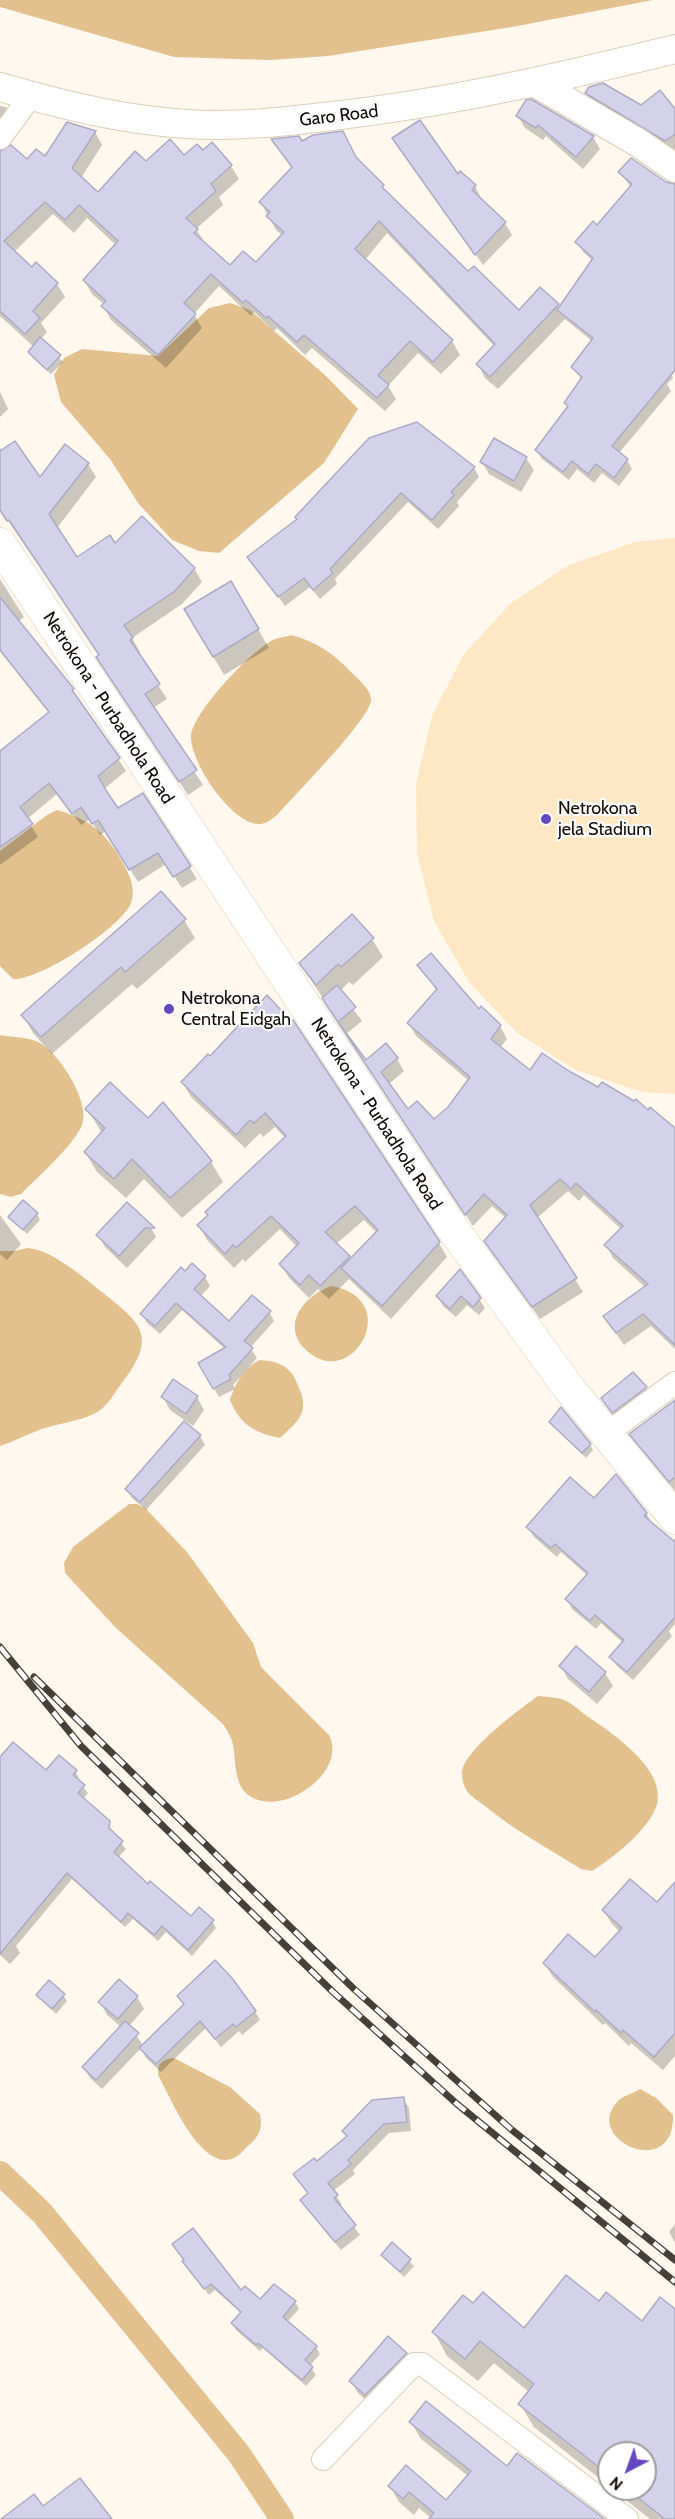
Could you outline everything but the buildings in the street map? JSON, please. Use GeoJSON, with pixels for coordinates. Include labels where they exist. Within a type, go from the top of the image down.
{"type":"FeatureCollection","features":[{"type":"Feature","properties":{"kind":"main road","name":"Netrokona - Purbadhola Road"},"geometry":{"type":"LineString","coordinates":[[0,544],[448,1222],[568,1387],[675,1518]]}},
{"type":"Feature","properties":{"kind":"street","name":"Garo Road"},"geometry":{"type":"LineString","coordinates":[[0,87],[81,110],[132,118],[187,124],[244,125],[393,109],[536,82],[675,49]]}},
{"type":"Feature","properties":{"kind":"street"},"geometry":{"type":"LineString","coordinates":[[536,82],[637,142],[675,168]]}},
{"type":"Feature","properties":{"kind":"street"},"geometry":{"type":"LineString","coordinates":[[0,138],[31,96]]}},
{"type":"Feature","properties":{"kind":"street"},"geometry":{"type":"LineString","coordinates":[[606,1434],[675,1383]]}},
{"type":"Feature","properties":{"kind":"street"},"geometry":{"type":"LineString","coordinates":[[323,2459],[414,2364],[422,2364],[627,2519]]}},
{"type":"Feature","properties":{"kind":"shaded area"},"geometry":{"type":"Polygon","coordinates":[[[0,0],[653,0],[512,27],[328,56],[270,60],[174,57],[0,7],[0,0]]]}},
{"type":"Feature","properties":{"kind":"shaded area"},"geometry":{"type":"Polygon","coordinates":[[[230,303],[250,310],[326,376],[358,409],[324,463],[219,553],[199,551],[172,540],[138,503],[110,459],[61,402],[54,375],[64,358],[82,349],[158,356],[209,308],[230,303]]]}},
{"type":"Feature","properties":{"kind":"shaded area","name":"Netrokona jela Stadium"},"geometry":{"type":"Polygon","coordinates":[[[675,538],[675,1094],[642,1092],[576,1070],[517,1033],[469,982],[434,921],[417,853],[416,784],[432,716],[464,654],[511,603],[569,565],[635,542],[675,538]]]}},
{"type":"Feature","properties":{"kind":"shaded area"},"geometry":{"type":"Polygon","coordinates":[[[291,635],[316,644],[337,659],[363,684],[371,700],[359,723],[314,775],[277,815],[265,823],[257,824],[235,813],[214,789],[197,760],[191,736],[194,725],[202,712],[238,668],[275,639],[291,635]]]}},
{"type":"Feature","properties":{"kind":"shaded area"},"geometry":{"type":"Polygon","coordinates":[[[57,810],[88,823],[111,844],[130,878],[133,888],[131,903],[112,925],[78,951],[41,971],[13,979],[0,966],[0,851],[57,810]]]}},
{"type":"Feature","properties":{"kind":"shaded area"},"geometry":{"type":"Polygon","coordinates":[[[0,1035],[36,1041],[45,1046],[63,1065],[71,1078],[82,1103],[84,1115],[78,1133],[63,1151],[21,1194],[11,1197],[0,1194],[0,1035]]]}},
{"type":"Feature","properties":{"kind":"shaded area"},"geometry":{"type":"Polygon","coordinates":[[[28,1248],[57,1259],[116,1303],[135,1322],[142,1342],[140,1353],[133,1367],[99,1411],[79,1420],[42,1429],[0,1446],[0,1251],[28,1248]]]}},
{"type":"Feature","properties":{"kind":"shaded area"},"geometry":{"type":"Polygon","coordinates":[[[332,1286],[354,1295],[365,1308],[368,1324],[363,1340],[353,1353],[338,1361],[321,1360],[304,1348],[295,1329],[296,1320],[306,1303],[322,1290],[332,1286]]]}},
{"type":"Feature","properties":{"kind":"shaded area"},"geometry":{"type":"Polygon","coordinates":[[[260,1360],[282,1365],[287,1369],[295,1378],[302,1395],[303,1407],[300,1416],[280,1438],[249,1426],[238,1415],[230,1400],[241,1377],[249,1367],[260,1360]]]}},
{"type":"Feature","properties":{"kind":"shaded area"},"geometry":{"type":"Polygon","coordinates":[[[129,1504],[137,1504],[146,1509],[187,1552],[253,1643],[261,1667],[329,1735],[332,1750],[329,1764],[320,1778],[307,1789],[275,1802],[260,1800],[246,1793],[237,1777],[232,1739],[223,1724],[116,1628],[65,1573],[64,1563],[73,1547],[129,1504]]]}},
{"type":"Feature","properties":{"kind":"shaded area"},"geometry":{"type":"Polygon","coordinates":[[[538,1696],[567,1701],[619,1739],[642,1761],[656,1785],[658,1798],[650,1819],[622,1849],[592,1871],[581,1869],[508,1823],[471,1795],[463,1783],[464,1765],[471,1754],[493,1731],[538,1696]]]}},
{"type":"Feature","properties":{"kind":"shaded area"},"geometry":{"type":"Polygon","coordinates":[[[174,2058],[230,2087],[260,2114],[261,2124],[257,2136],[236,2157],[222,2160],[210,2154],[188,2130],[158,2075],[162,2062],[174,2058]]]}},
{"type":"Feature","properties":{"kind":"shaded area"},"geometry":{"type":"Polygon","coordinates":[[[640,2089],[656,2098],[673,2115],[670,2135],[660,2147],[646,2150],[632,2147],[619,2139],[611,2128],[610,2114],[619,2100],[640,2089]]]}},
{"type":"Feature","properties":{"kind":"waterway"},"geometry":{"type":"LineString","coordinates":[[0,2173],[42,2213],[239,2454],[282,2519]]}},
{"type":"Feature","properties":{"kind":"railway"},"geometry":{"type":"LineString","coordinates":[[0,1647],[81,1746],[333,1992],[457,2104],[675,2282]]}},
{"type":"Feature","properties":{"kind":"railway"},"geometry":{"type":"LineString","coordinates":[[34,1677],[354,1989],[512,2130],[675,2260]]}},
{"type":"Feature","properties":{"kind":"place","name":"Netrokona jela Stadium"},"geometry":{"type":"Point","coordinates":[546,819]}},
{"type":"Feature","properties":{"kind":"place","name":"Netrokona Central Eidgah"},"geometry":{"type":"Point","coordinates":[169,1009]}}]}
